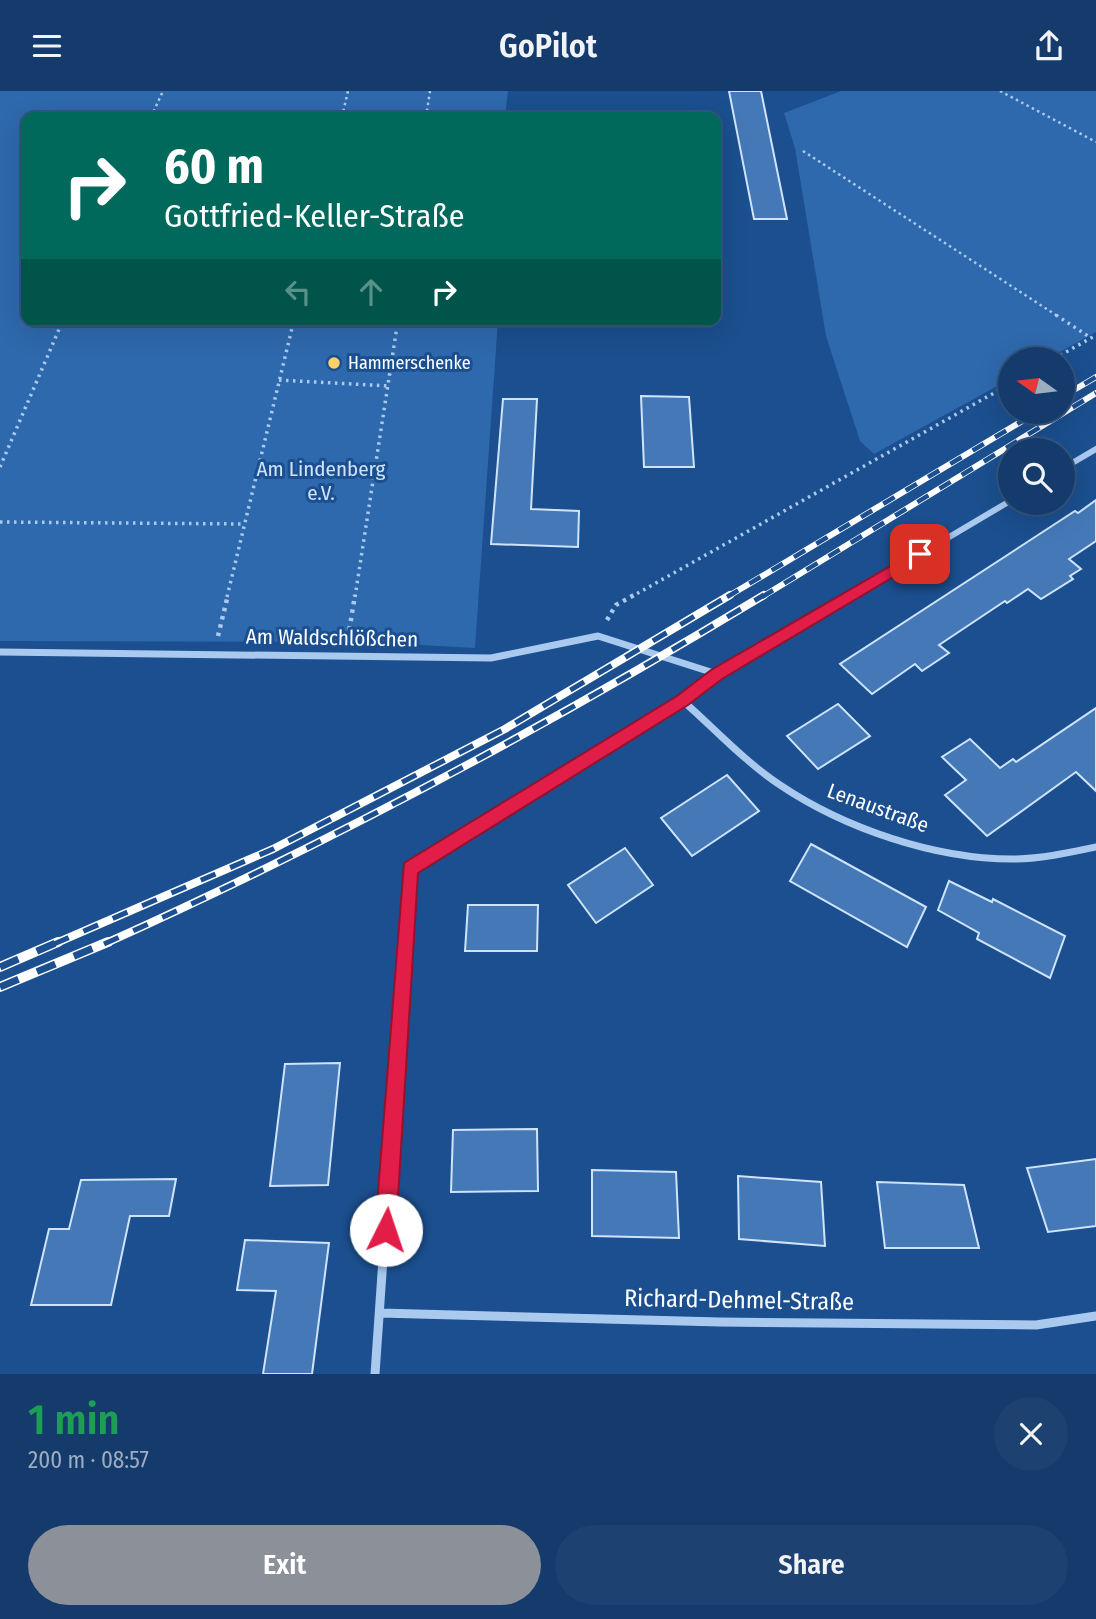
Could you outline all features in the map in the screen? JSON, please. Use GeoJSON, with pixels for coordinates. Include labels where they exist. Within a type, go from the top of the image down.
{"type":"FeatureCollection","features":[{"type":"Feature","properties":{"kind":"street"},"geometry":{"type":"LineString","coordinates":[[1075,462],[1096,449]]}},
{"type":"Feature","properties":{"kind":"street"},"geometry":{"type":"LineString","coordinates":[[375,1374],[410,869],[683,701],[717,674],[998,508]]}},
{"type":"Feature","properties":{"kind":"street","name":"Am Waldschlößchen"},"geometry":{"type":"LineString","coordinates":[[0,652],[491,657],[598,636],[643,648],[658,656],[717,674]]}},
{"type":"Feature","properties":{"kind":"street","name":"Lenaustraße"},"geometry":{"type":"LineString","coordinates":[[683,701],[778,784],[846,819],[909,841],[1003,859],[1048,857],[1096,847]]}},
{"type":"Feature","properties":{"kind":"street","name":"Richard-Dehmel-Straße"},"geometry":{"type":"LineString","coordinates":[[380,1313],[720,1322],[1036,1325],[1096,1316]]}},
{"type":"Feature","properties":{"kind":"path"},"geometry":{"type":"LineString","coordinates":[[153,112],[163,91]]}},
{"type":"Feature","properties":{"kind":"path"},"geometry":{"type":"LineString","coordinates":[[343,112],[348,91]]}},
{"type":"Feature","properties":{"kind":"path"},"geometry":{"type":"LineString","coordinates":[[427,112],[430,91]]}},
{"type":"Feature","properties":{"kind":"path"},"geometry":{"type":"LineString","coordinates":[[1000,91],[1096,142]]}},
{"type":"Feature","properties":{"kind":"path"},"geometry":{"type":"LineString","coordinates":[[803,151],[1091,338]]}},
{"type":"Feature","properties":{"kind":"path"},"geometry":{"type":"LineString","coordinates":[[0,467],[61,326]]}},
{"type":"Feature","properties":{"kind":"path"},"geometry":{"type":"LineString","coordinates":[[214,654],[292,326]]}},
{"type":"Feature","properties":{"kind":"path"},"geometry":{"type":"LineString","coordinates":[[345,656],[397,326]]}},
{"type":"Feature","properties":{"kind":"path"},"geometry":{"type":"LineString","coordinates":[[1075,347],[1096,335]]}},
{"type":"Feature","properties":{"kind":"path"},"geometry":{"type":"LineString","coordinates":[[279,380],[389,386]]}},
{"type":"Feature","properties":{"kind":"path"},"geometry":{"type":"LineString","coordinates":[[598,636],[616,605],[998,391]]}},
{"type":"Feature","properties":{"kind":"path"},"geometry":{"type":"LineString","coordinates":[[0,522],[245,524]]}},
{"type":"Feature","properties":{"kind":"green space","name":"Am Lindenberg e.V."},"geometry":{"type":"Polygon","coordinates":[[[0,91],[508,91],[506,112],[21,112],[21,326],[498,326],[475,648],[366,642],[0,641],[0,91]]]}},
{"type":"Feature","properties":{"kind":"green space"},"geometry":{"type":"Polygon","coordinates":[[[841,91],[1096,91],[1096,332],[1069,347],[998,347],[998,386],[874,454],[860,441],[826,336],[795,148],[784,113],[841,91]]]}},
{"type":"Feature","properties":{"kind":"building"},"geometry":{"type":"Polygon","coordinates":[[[729,91],[761,91],[787,219],[754,219],[729,91]]]}},
{"type":"Feature","properties":{"kind":"building"},"geometry":{"type":"Polygon","coordinates":[[[641,396],[689,397],[694,467],[644,467],[641,396]]]}},
{"type":"Feature","properties":{"kind":"building"},"geometry":{"type":"Polygon","coordinates":[[[503,399],[537,399],[531,509],[579,511],[578,547],[491,544],[503,399]]]}},
{"type":"Feature","properties":{"kind":"building"},"geometry":{"type":"Polygon","coordinates":[[[1096,500],[1096,541],[1069,559],[1081,569],[1070,576],[1073,579],[1041,599],[1028,589],[1007,603],[1005,601],[939,645],[949,653],[922,671],[915,664],[872,694],[840,664],[1069,515],[1075,515],[1075,511],[1078,513],[1096,500]]]}},
{"type":"Feature","properties":{"kind":"building"},"geometry":{"type":"Polygon","coordinates":[[[838,704],[870,736],[818,769],[787,736],[838,704]]]}},
{"type":"Feature","properties":{"kind":"building"},"geometry":{"type":"Polygon","coordinates":[[[1096,708],[1096,791],[1076,772],[987,836],[945,795],[966,780],[942,757],[970,739],[1000,768],[1013,759],[1016,762],[1096,708]]]}},
{"type":"Feature","properties":{"kind":"building"},"geometry":{"type":"Polygon","coordinates":[[[727,775],[759,811],[692,856],[661,818],[727,775]]]}},
{"type":"Feature","properties":{"kind":"building"},"geometry":{"type":"Polygon","coordinates":[[[811,844],[926,907],[907,947],[790,881],[811,844]]]}},
{"type":"Feature","properties":{"kind":"building"},"geometry":{"type":"Polygon","coordinates":[[[625,848],[653,885],[596,923],[568,885],[625,848]]]}},
{"type":"Feature","properties":{"kind":"building"},"geometry":{"type":"Polygon","coordinates":[[[949,881],[992,902],[993,899],[1065,936],[1050,978],[977,939],[979,933],[938,910],[949,881]]]}},
{"type":"Feature","properties":{"kind":"building"},"geometry":{"type":"Polygon","coordinates":[[[468,905],[538,905],[537,951],[465,951],[468,905]]]}},
{"type":"Feature","properties":{"kind":"building"},"geometry":{"type":"Polygon","coordinates":[[[340,1063],[328,1185],[270,1186],[285,1064],[340,1063]]]}},
{"type":"Feature","properties":{"kind":"building"},"geometry":{"type":"Polygon","coordinates":[[[537,1129],[538,1191],[451,1192],[453,1130],[537,1129]]]}},
{"type":"Feature","properties":{"kind":"building"},"geometry":{"type":"Polygon","coordinates":[[[1096,1159],[1096,1226],[1048,1232],[1027,1168],[1096,1159]]]}},
{"type":"Feature","properties":{"kind":"building"},"geometry":{"type":"Polygon","coordinates":[[[592,1170],[676,1172],[679,1238],[592,1236],[592,1170]]]}},
{"type":"Feature","properties":{"kind":"building"},"geometry":{"type":"Polygon","coordinates":[[[738,1176],[821,1182],[825,1246],[739,1239],[738,1176]]]}},
{"type":"Feature","properties":{"kind":"building"},"geometry":{"type":"Polygon","coordinates":[[[176,1179],[169,1216],[130,1216],[111,1305],[31,1305],[49,1229],[69,1229],[81,1180],[176,1179]]]}},
{"type":"Feature","properties":{"kind":"building"},"geometry":{"type":"Polygon","coordinates":[[[877,1182],[964,1185],[979,1248],[885,1248],[877,1182]]]}},
{"type":"Feature","properties":{"kind":"building"},"geometry":{"type":"Polygon","coordinates":[[[245,1240],[329,1243],[312,1374],[263,1374],[276,1291],[237,1290],[245,1240]]]}},
{"type":"Feature","properties":{"kind":"railway"},"geometry":{"type":"LineString","coordinates":[[1075,389],[1096,377]]}},
{"type":"Feature","properties":{"kind":"railway"},"geometry":{"type":"LineString","coordinates":[[762,597],[1096,393]]}},
{"type":"Feature","properties":{"kind":"railway"},"geometry":{"type":"LineString","coordinates":[[727,597],[1017,424]]}},
{"type":"Feature","properties":{"kind":"railway"},"geometry":{"type":"LineString","coordinates":[[54,944],[273,849],[505,729],[730,595]]}},
{"type":"Feature","properties":{"kind":"railway"},"geometry":{"type":"LineString","coordinates":[[104,944],[273,865],[440,780],[603,690],[764,595]]}},
{"type":"Feature","properties":{"kind":"railway"},"geometry":{"type":"LineString","coordinates":[[0,967],[58,942]]}},
{"type":"Feature","properties":{"kind":"railway"},"geometry":{"type":"LineString","coordinates":[[0,987],[108,942]]}},
{"type":"Feature","properties":{"kind":"place","name":"Hammerschenke"},"geometry":{"type":"Point","coordinates":[334,363]}},
{"type":"Feature","properties":{"kind":"route"},"geometry":{"type":"LineString","coordinates":[[386,1230],[410,869],[683,701],[717,674],[920,554]]}}]}
